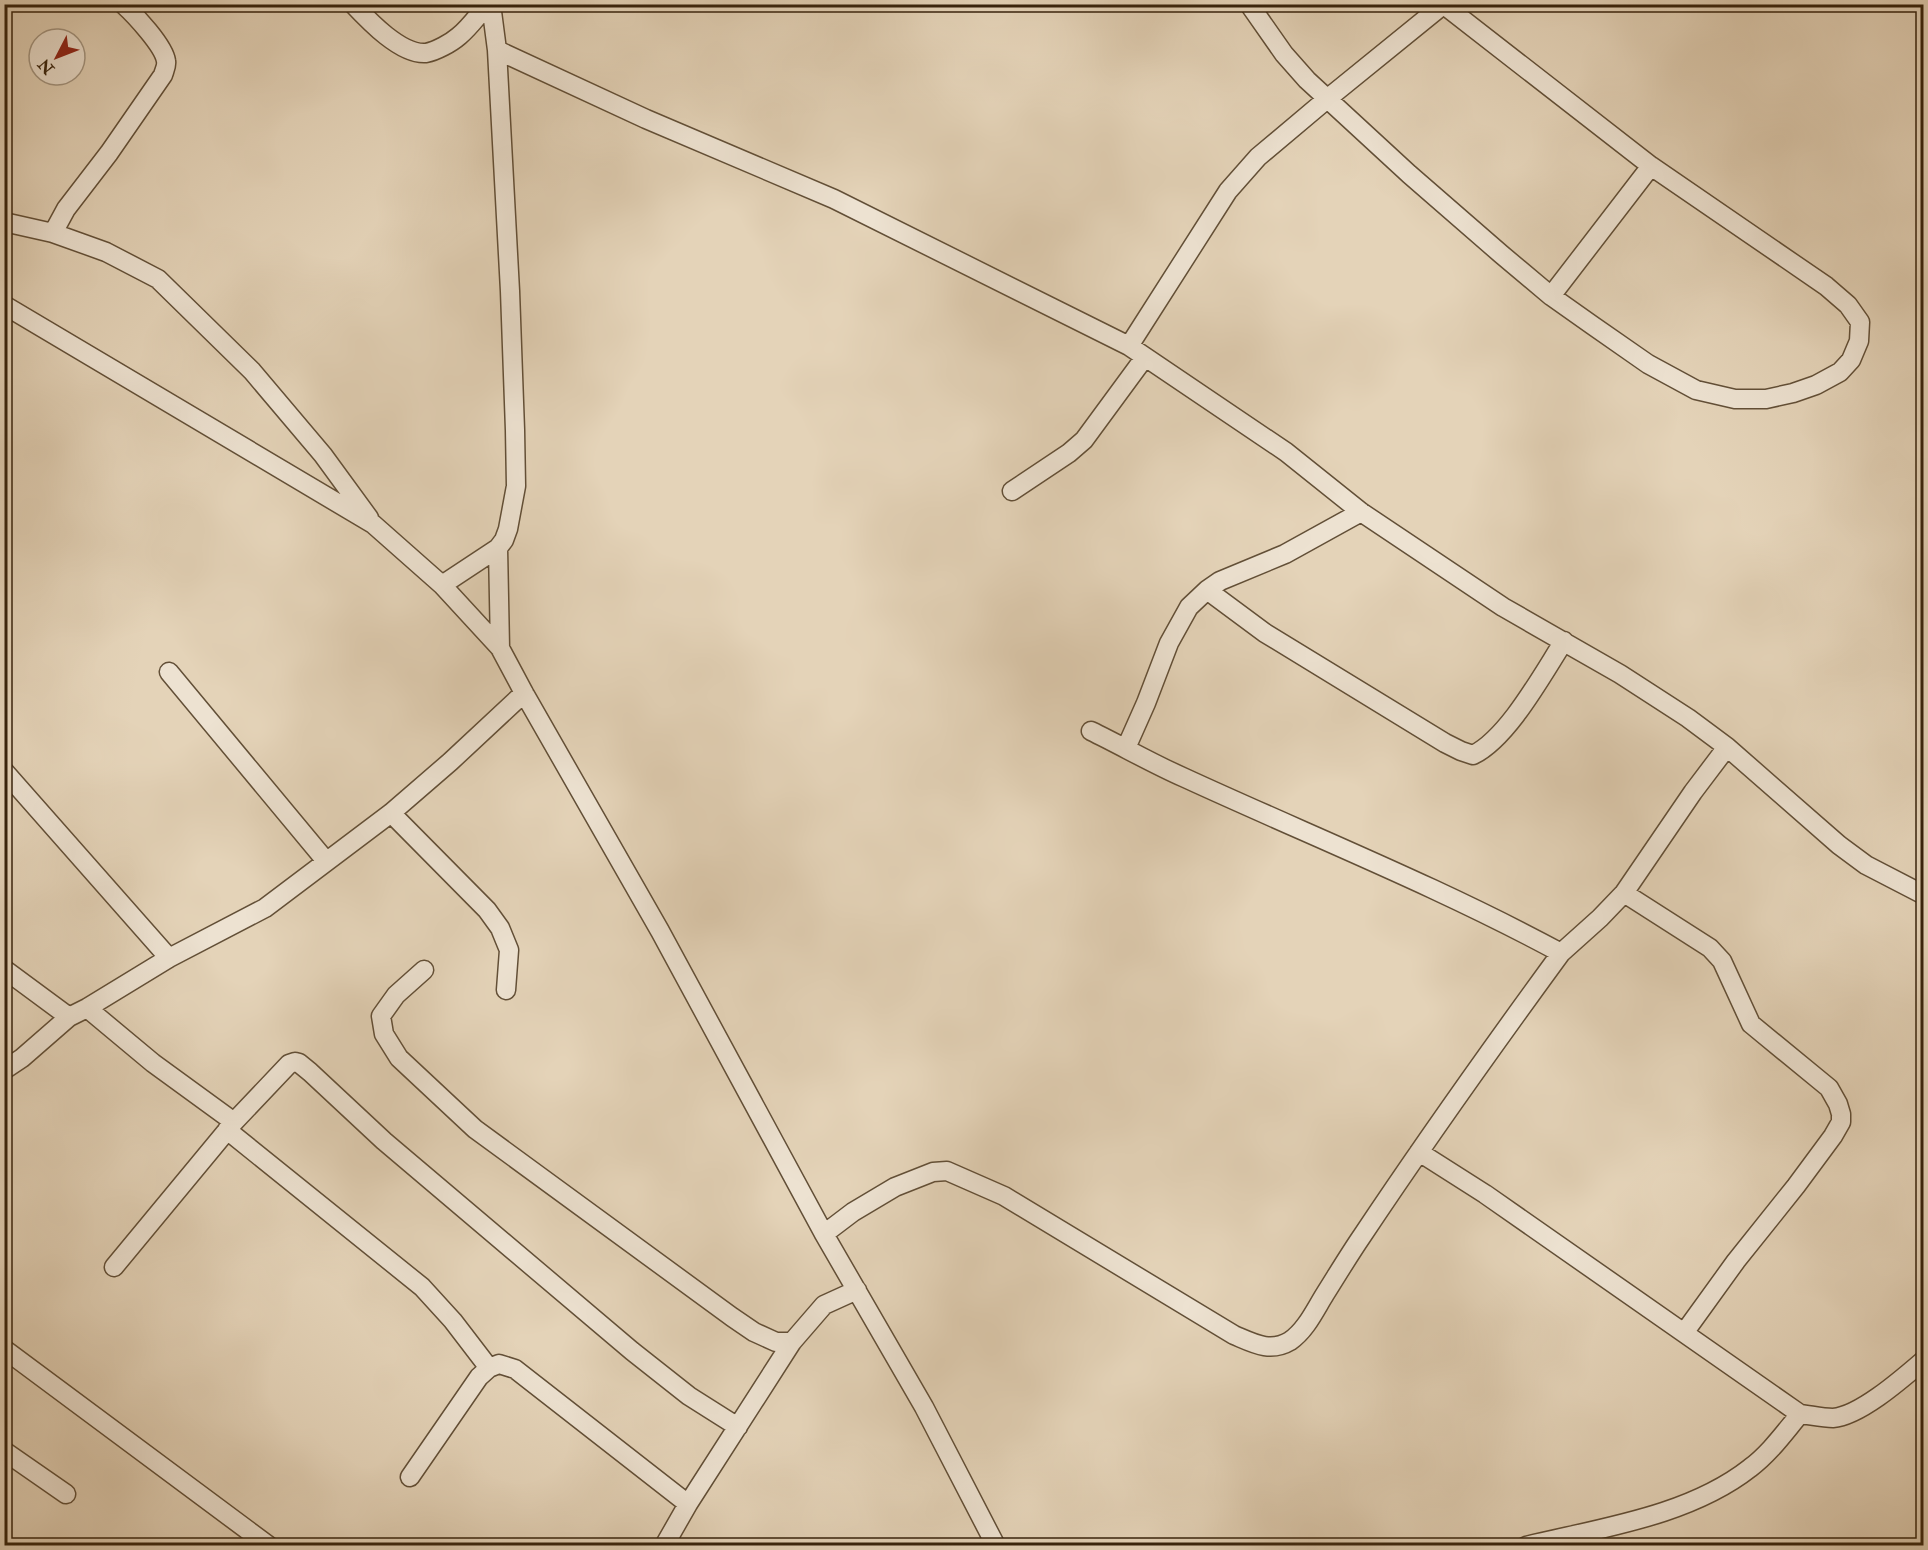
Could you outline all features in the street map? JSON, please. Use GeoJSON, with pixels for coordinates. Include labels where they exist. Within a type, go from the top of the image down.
{"type":"FeatureCollection","features":[{"type":"Feature","properties":{"kind":"street"},"geometry":{"type":"LineString","coordinates":[[53,233],[66,209],[109,153],[163,75],[166,63],[162,51],[123,4]]}},
{"type":"Feature","properties":{"kind":"street"},"geometry":{"type":"LineString","coordinates":[[353,4],[373,24],[405,48],[425,53],[459,36],[489,4]]}},
{"type":"Feature","properties":{"kind":"street"},"geometry":{"type":"LineString","coordinates":[[442,585],[498,548],[504,540],[516,486],[510,291],[497,50],[489,4]]}},
{"type":"Feature","properties":{"kind":"street"},"geometry":{"type":"LineString","coordinates":[[1129,346],[1228,191],[1258,157],[1327,99],[1444,5],[1651,166],[1826,286],[1848,305],[1860,322],[1859,341],[1851,360],[1840,372],[1800,391],[1766,399],[1735,399],[1696,390],[1648,364],[1551,296],[1410,174],[1327,99],[1296,69],[1249,4]]}},
{"type":"Feature","properties":{"kind":"street"},"geometry":{"type":"LineString","coordinates":[[497,50],[646,119],[834,199],[1129,346],[1286,452],[1361,512],[1503,607],[1620,674],[1688,718],[1727,747],[1839,845],[1866,865],[1923,895]]}},
{"type":"Feature","properties":{"kind":"street"},"geometry":{"type":"LineString","coordinates":[[1551,296],[1651,166]]}},
{"type":"Feature","properties":{"kind":"street"},"geometry":{"type":"LineString","coordinates":[[4,222],[53,233],[106,252],[158,279],[252,371],[323,455],[373,524]]}},
{"type":"Feature","properties":{"kind":"street"},"geometry":{"type":"LineString","coordinates":[[4,305],[373,524],[442,585],[500,648],[660,931],[824,1234],[924,1407],[996,1545]]}},
{"type":"Feature","properties":{"kind":"street"},"geometry":{"type":"LineString","coordinates":[[1012,491],[1069,453],[1084,440],[1145,357]]}},
{"type":"Feature","properties":{"kind":"street"},"geometry":{"type":"LineString","coordinates":[[1126,748],[1146,703],[1168,643],[1189,607],[1220,581],[1285,554],[1361,512]]}},
{"type":"Feature","properties":{"kind":"street"},"geometry":{"type":"LineString","coordinates":[[498,548],[500,648]]}},
{"type":"Feature","properties":{"kind":"street"},"geometry":{"type":"LineString","coordinates":[[1207,590],[1292,650],[1445,743],[1461,752],[1473,755],[1483,750],[1499,736],[1564,642]]}},
{"type":"Feature","properties":{"kind":"street"},"geometry":{"type":"LineString","coordinates":[[169,672],[326,861]]}},
{"type":"Feature","properties":{"kind":"street"},"geometry":{"type":"LineString","coordinates":[[4,1070],[22,1058],[69,1017],[169,957],[265,908],[391,813],[524,693]]}},
{"type":"Feature","properties":{"kind":"street"},"geometry":{"type":"LineString","coordinates":[[1091,730],[1182,777],[1394,870],[1493,917],[1561,953]]}},
{"type":"Feature","properties":{"kind":"street"},"geometry":{"type":"LineString","coordinates":[[824,1234],[853,1212],[896,1187],[933,1172],[947,1171],[1004,1196],[1234,1335],[1261,1346],[1276,1347],[1289,1341],[1309,1320],[1354,1247],[1419,1152],[1561,953],[1600,918],[1624,892],[1727,747]]}},
{"type":"Feature","properties":{"kind":"street"},"geometry":{"type":"LineString","coordinates":[[4,771],[169,957]]}},
{"type":"Feature","properties":{"kind":"street"},"geometry":{"type":"LineString","coordinates":[[391,813],[487,910],[500,928],[509,950],[506,990]]}},
{"type":"Feature","properties":{"kind":"street"},"geometry":{"type":"LineString","coordinates":[[1624,892],[1710,948],[1722,961],[1751,1024],[1829,1088],[1841,1114],[1841,1122],[1833,1136],[1736,1261],[1684,1333]]}},
{"type":"Feature","properties":{"kind":"street"},"geometry":{"type":"LineString","coordinates":[[4,969],[69,1017]]}},
{"type":"Feature","properties":{"kind":"street"},"geometry":{"type":"LineString","coordinates":[[424,970],[396,995],[381,1016],[384,1034],[399,1058],[475,1130],[655,1262],[754,1332],[776,1342],[792,1342]]}},
{"type":"Feature","properties":{"kind":"street"},"geometry":{"type":"LineString","coordinates":[[87,1008],[422,1287],[453,1321],[489,1368]]}},
{"type":"Feature","properties":{"kind":"street"},"geometry":{"type":"LineString","coordinates":[[114,1267],[230,1126],[289,1064],[300,1063],[393,1149],[632,1351],[689,1396],[738,1427]]}},
{"type":"Feature","properties":{"kind":"street"},"geometry":{"type":"LineString","coordinates":[[1419,1152],[1485,1194],[1800,1414],[1833,1418],[1851,1412],[1877,1398],[1923,1360]]}},
{"type":"Feature","properties":{"kind":"street"},"geometry":{"type":"LineString","coordinates":[[664,1545],[792,1342],[824,1305],[857,1290]]}},
{"type":"Feature","properties":{"kind":"street"},"geometry":{"type":"LineString","coordinates":[[4,1350],[269,1545]]}},
{"type":"Feature","properties":{"kind":"street"},"geometry":{"type":"LineString","coordinates":[[410,1476],[479,1377],[489,1368],[499,1364],[515,1369],[688,1504]]}},
{"type":"Feature","properties":{"kind":"street"},"geometry":{"type":"LineString","coordinates":[[1526,1545],[1666,1512],[1719,1488],[1750,1468],[1773,1448],[1800,1414]]}},
{"type":"Feature","properties":{"kind":"street"},"geometry":{"type":"LineString","coordinates":[[4,1451],[66,1494]]}}]}
